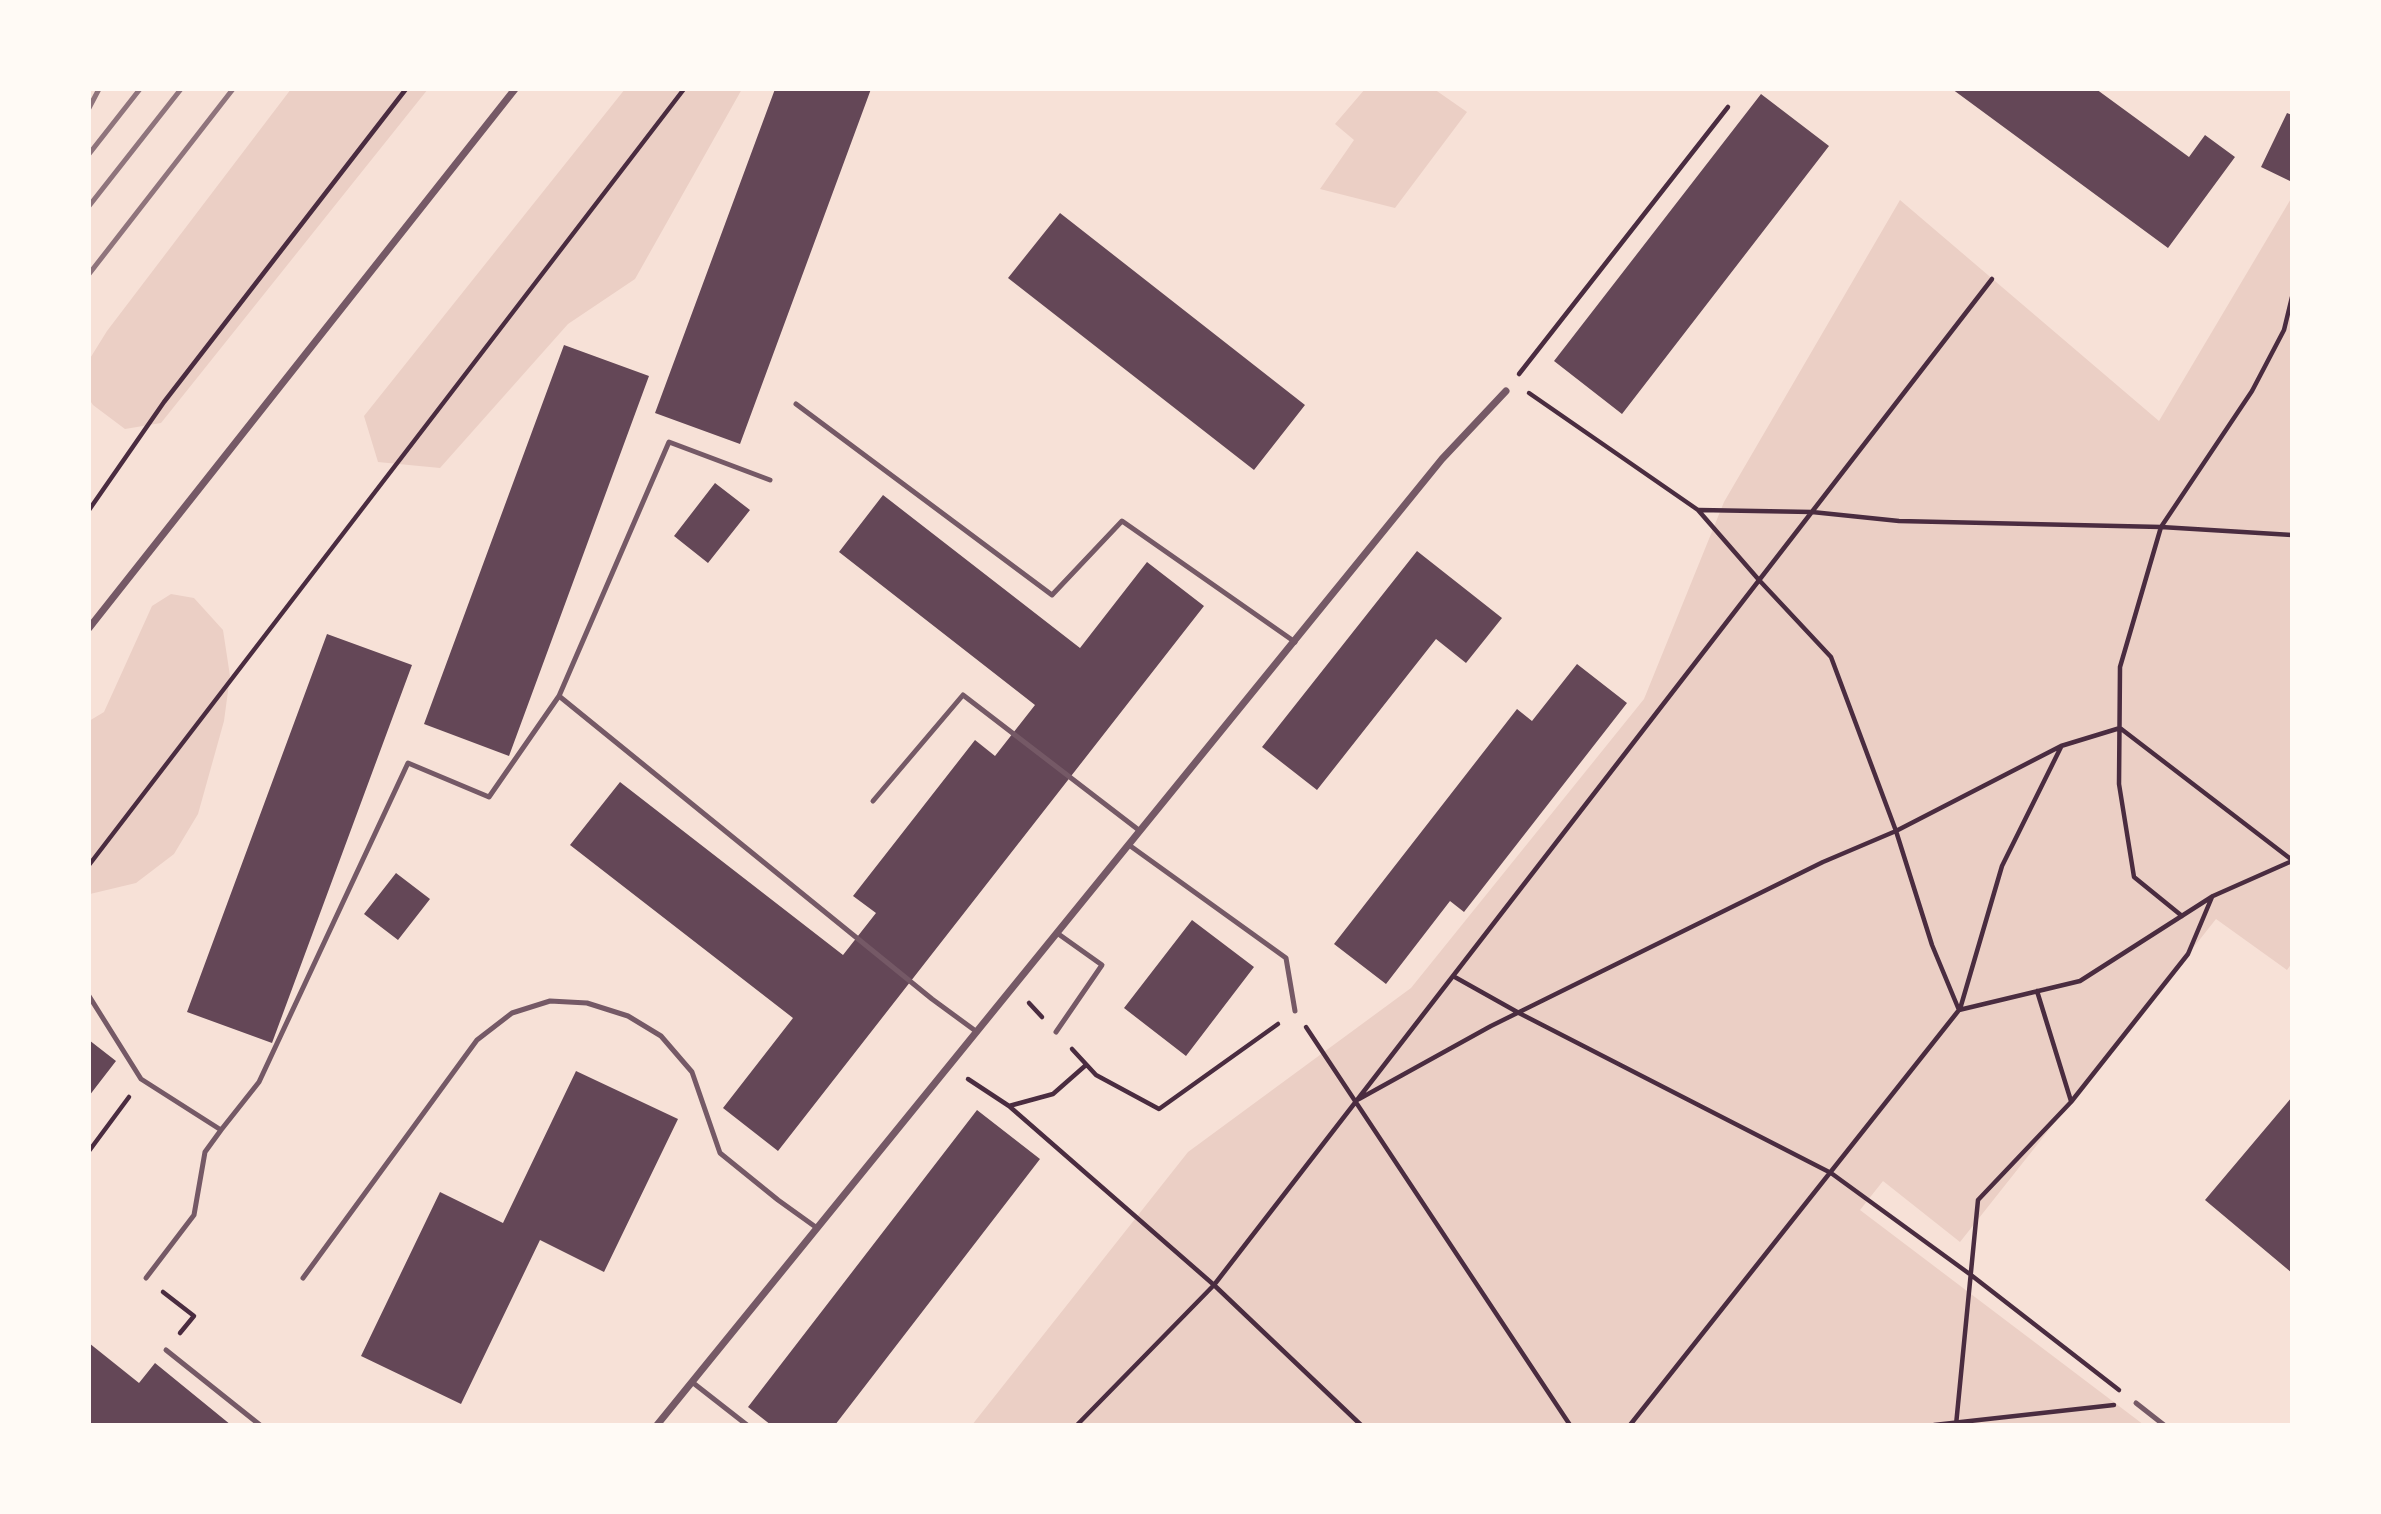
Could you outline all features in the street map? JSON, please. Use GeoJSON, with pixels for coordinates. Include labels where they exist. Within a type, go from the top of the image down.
{"type":"FeatureCollection","features":[{"type":"Feature","properties":{"kind":"street"},"geometry":{"type":"LineString","coordinates":[[89,628],[515,89]]}},
{"type":"Feature","properties":{"kind":"street"},"geometry":{"type":"LineString","coordinates":[[657,1425],[1442,459],[1506,391]]}},
{"type":"Feature","properties":{"kind":"lane"},"geometry":{"type":"LineString","coordinates":[[796,404],[1052,595],[1122,521],[1294,642]]}},
{"type":"Feature","properties":{"kind":"lane"},"geometry":{"type":"LineString","coordinates":[[146,1278],[194,1215],[205,1152],[260,1082],[408,763],[489,797],[559,696],[669,442],[770,480]]}},
{"type":"Feature","properties":{"kind":"lane"},"geometry":{"type":"LineString","coordinates":[[873,801],[963,695],[1140,831]]}},
{"type":"Feature","properties":{"kind":"lane"},"geometry":{"type":"LineString","coordinates":[[559,696],[932,999],[977,1032]]}},
{"type":"Feature","properties":{"kind":"lane"},"geometry":{"type":"LineString","coordinates":[[1129,845],[1286,958],[1295,1011]]}},
{"type":"Feature","properties":{"kind":"lane"},"geometry":{"type":"LineString","coordinates":[[1056,1032],[1102,965],[1057,933]]}},
{"type":"Feature","properties":{"kind":"lane"},"geometry":{"type":"LineString","coordinates":[[89,996],[141,1079],[221,1130]]}},
{"type":"Feature","properties":{"kind":"lane"},"geometry":{"type":"LineString","coordinates":[[303,1278],[477,1040],[512,1013],[550,1002],[587,1003],[628,1016],[661,1036],[692,1072],[720,1153],[817,1228]]}},
{"type":"Feature","properties":{"kind":"lane"},"geometry":{"type":"LineString","coordinates":[[166,1350],[260,1425]]}},
{"type":"Feature","properties":{"kind":"lane"},"geometry":{"type":"LineString","coordinates":[[692,1382],[747,1425]]}},
{"type":"Feature","properties":{"kind":"lane"},"geometry":{"type":"LineString","coordinates":[[2136,1403],[2164,1425]]}},
{"type":"Feature","properties":{"kind":"path"},"geometry":{"type":"LineString","coordinates":[[89,510],[164,402],[406,89]]}},
{"type":"Feature","properties":{"kind":"path"},"geometry":{"type":"LineString","coordinates":[[89,865],[684,89]]}},
{"type":"Feature","properties":{"kind":"path"},"geometry":{"type":"LineString","coordinates":[[1506,391],[1728,107]]}},
{"type":"Feature","properties":{"kind":"path"},"geometry":{"type":"LineString","coordinates":[[1077,1425],[1214,1285],[1992,279]]}},
{"type":"Feature","properties":{"kind":"path"},"geometry":{"type":"LineString","coordinates":[[2182,916],[2134,877],[2119,784],[2120,667],[2161,527],[2252,391],[2284,330],[2292,297]]}},
{"type":"Feature","properties":{"kind":"path"},"geometry":{"type":"LineString","coordinates":[[1506,391],[1519,387],[1698,510],[1831,657],[1896,831],[1932,945],[1959,1010]]}},
{"type":"Feature","properties":{"kind":"path"},"geometry":{"type":"LineString","coordinates":[[1698,510],[1812,512],[1899,521],[2161,527],[2292,535]]}},
{"type":"Feature","properties":{"kind":"path"},"geometry":{"type":"LineString","coordinates":[[1356,1101],[1519,1013],[1823,862],[1896,831],[2061,746],[2120,728]]}},
{"type":"Feature","properties":{"kind":"path"},"geometry":{"type":"LineString","coordinates":[[1959,1010],[2080,981],[2213,896],[2292,861],[2120,728]]}},
{"type":"Feature","properties":{"kind":"path"},"geometry":{"type":"LineString","coordinates":[[1630,1425],[1959,1010],[2002,866],[2061,746]]}},
{"type":"Feature","properties":{"kind":"path"},"geometry":{"type":"LineString","coordinates":[[1956,1423],[1978,1200],[2071,1102],[2188,954],[2213,896]]}},
{"type":"Feature","properties":{"kind":"path"},"geometry":{"type":"LineString","coordinates":[[1453,976],[1519,1013],[1831,1174],[1971,1275],[2136,1403]]}},
{"type":"Feature","properties":{"kind":"path"},"geometry":{"type":"LineString","coordinates":[[1014,986],[1096,1075],[1159,1109],[1295,1011],[1570,1425]]}},
{"type":"Feature","properties":{"kind":"path"},"geometry":{"type":"LineString","coordinates":[[2036,991],[2071,1102]]}},
{"type":"Feature","properties":{"kind":"path"},"geometry":{"type":"LineString","coordinates":[[1009,1106],[1053,1094],[1086,1065]]}},
{"type":"Feature","properties":{"kind":"path"},"geometry":{"type":"LineString","coordinates":[[949,1066],[1009,1106],[1214,1285],[1361,1425]]}},
{"type":"Feature","properties":{"kind":"path"},"geometry":{"type":"LineString","coordinates":[[89,1151],[141,1079]]}},
{"type":"Feature","properties":{"kind":"path"},"geometry":{"type":"LineString","coordinates":[[146,1278],[194,1316],[166,1350]]}},
{"type":"Feature","properties":{"kind":"path"},"geometry":{"type":"LineString","coordinates":[[1934,1425],[2136,1403]]}},
{"type":"Feature","properties":{"kind":"shaded area"},"geometry":{"type":"Polygon","coordinates":[[[291,89],[428,89],[161,423],[125,429],[89,399],[89,360],[107,331],[291,89]]]}},
{"type":"Feature","properties":{"kind":"shaded area"},"geometry":{"type":"Polygon","coordinates":[[[625,89],[742,89],[635,279],[568,324],[440,468],[378,462],[364,416],[625,89]]]}},
{"type":"Feature","properties":{"kind":"shaded area"},"geometry":{"type":"Polygon","coordinates":[[[1365,89],[1434,89],[1467,112],[1395,208],[1320,189],[1354,140],[1335,124],[1365,89]]]}},
{"type":"Feature","properties":{"kind":"shaded area"},"geometry":{"type":"Polygon","coordinates":[[[2292,197],[2292,963],[2287,970],[2216,919],[1960,1242],[1883,1181],[1860,1210],[2144,1425],[972,1425],[1188,1152],[1411,988],[1644,699],[1724,502],[1900,200],[2159,421],[2292,197]]]}},
{"type":"Feature","properties":{"kind":"shaded area"},"geometry":{"type":"Polygon","coordinates":[[[171,594],[194,598],[223,630],[230,676],[224,721],[198,814],[174,854],[136,883],[90,894],[89,721],[104,712],[152,606],[171,594]]]}},
{"type":"Feature","properties":{"kind":"building"},"geometry":{"type":"Polygon","coordinates":[[[775,89],[871,89],[740,444],[655,413],[775,89]]]}},
{"type":"Feature","properties":{"kind":"building"},"geometry":{"type":"Polygon","coordinates":[[[1952,89],[2096,89],[2189,157],[2205,135],[2235,157],[2168,248],[1952,89]]]}},
{"type":"Feature","properties":{"kind":"building"},"geometry":{"type":"Polygon","coordinates":[[[1761,94],[1829,146],[1622,414],[1554,361],[1761,94]]]}},
{"type":"Feature","properties":{"kind":"building"},"geometry":{"type":"Polygon","coordinates":[[[2287,113],[2292,115],[2292,182],[2261,167],[2287,113]]]}},
{"type":"Feature","properties":{"kind":"building"},"geometry":{"type":"Polygon","coordinates":[[[1060,213],[1305,405],[1254,470],[1008,278],[1060,213]]]}},
{"type":"Feature","properties":{"kind":"building"},"geometry":{"type":"Polygon","coordinates":[[[564,345],[649,376],[509,756],[424,724],[564,345]]]}},
{"type":"Feature","properties":{"kind":"building"},"geometry":{"type":"Polygon","coordinates":[[[715,483],[750,510],[708,563],[674,536],[715,483]]]}},
{"type":"Feature","properties":{"kind":"building"},"geometry":{"type":"Polygon","coordinates":[[[883,495],[1080,648],[1147,562],[1204,606],[778,1151],[723,1108],[793,1018],[570,845],[620,782],[843,955],[876,913],[853,896],[975,740],[995,756],[1035,705],[839,552],[883,495]]]}},
{"type":"Feature","properties":{"kind":"building"},"geometry":{"type":"Polygon","coordinates":[[[1417,551],[1502,618],[1466,663],[1436,639],[1317,790],[1262,747],[1417,551]]]}},
{"type":"Feature","properties":{"kind":"building"},"geometry":{"type":"Polygon","coordinates":[[[327,634],[412,665],[272,1043],[187,1012],[327,634]]]}},
{"type":"Feature","properties":{"kind":"building"},"geometry":{"type":"Polygon","coordinates":[[[1577,664],[1627,703],[1464,912],[1450,901],[1386,984],[1334,944],[1517,709],[1532,721],[1577,664]]]}},
{"type":"Feature","properties":{"kind":"building"},"geometry":{"type":"Polygon","coordinates":[[[396,873],[430,899],[398,940],[364,914],[396,873]]]}},
{"type":"Feature","properties":{"kind":"building"},"geometry":{"type":"Polygon","coordinates":[[[1192,920],[1254,967],[1186,1056],[1124,1008],[1192,920]]]}},
{"type":"Feature","properties":{"kind":"building"},"geometry":{"type":"Polygon","coordinates":[[[89,1040],[116,1061],[89,1096],[89,1040]]]}},
{"type":"Feature","properties":{"kind":"building"},"geometry":{"type":"Polygon","coordinates":[[[576,1071],[678,1119],[604,1272],[540,1240],[461,1404],[361,1356],[440,1192],[503,1223],[576,1071]]]}},
{"type":"Feature","properties":{"kind":"building"},"geometry":{"type":"Polygon","coordinates":[[[2292,1097],[2292,1273],[2205,1200],[2292,1097]]]}},
{"type":"Feature","properties":{"kind":"building"},"geometry":{"type":"Polygon","coordinates":[[[977,1110],[1040,1159],[835,1425],[771,1425],[748,1407],[977,1110]]]}},
{"type":"Feature","properties":{"kind":"building"},"geometry":{"type":"Polygon","coordinates":[[[89,1343],[139,1383],[155,1363],[231,1425],[89,1425],[89,1343]]]}},
{"type":"Feature","properties":{"kind":"railway"},"geometry":{"type":"LineString","coordinates":[[89,108],[99,89]]}},
{"type":"Feature","properties":{"kind":"railway"},"geometry":{"type":"LineString","coordinates":[[89,154],[140,89]]}},
{"type":"Feature","properties":{"kind":"railway"},"geometry":{"type":"LineString","coordinates":[[89,206],[181,89]]}},
{"type":"Feature","properties":{"kind":"railway"},"geometry":{"type":"LineString","coordinates":[[89,274],[233,89]]}}]}
